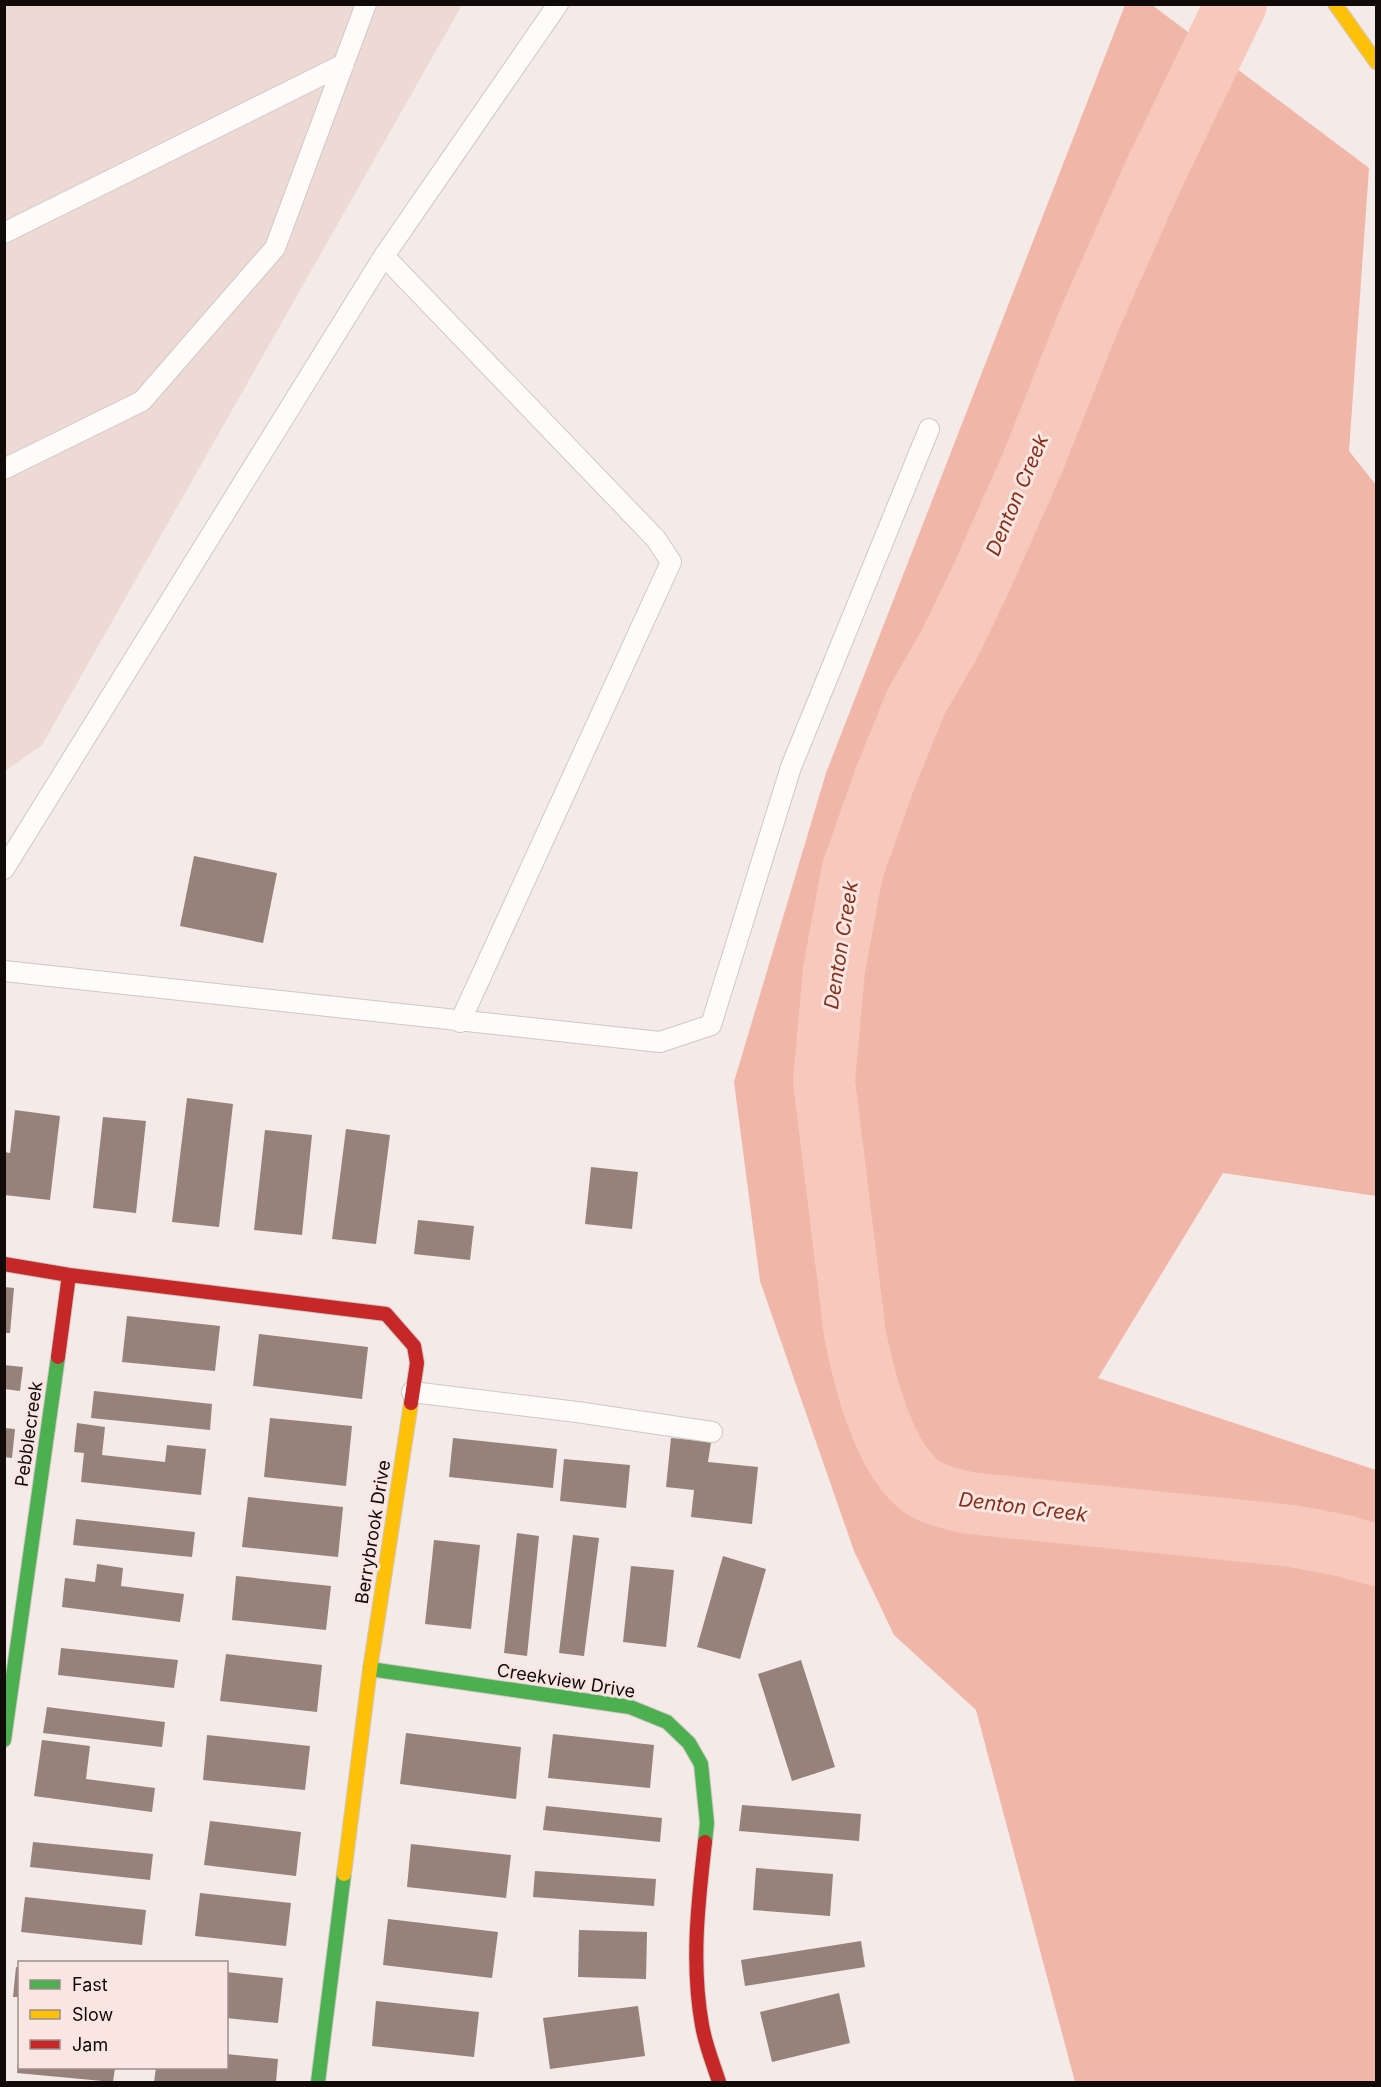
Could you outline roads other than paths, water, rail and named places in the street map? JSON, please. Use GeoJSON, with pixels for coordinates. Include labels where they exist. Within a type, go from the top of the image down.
{"type":"FeatureCollection","features":[{"type":"Feature","properties":{"kind":"street"},"geometry":{"type":"LineString","coordinates":[[1335,4],[1377,62]]}},
{"type":"Feature","properties":{"kind":"street","name":"Berrybrook Drive"},"geometry":{"type":"LineString","coordinates":[[4,1264],[69,1275],[386,1314],[414,1346],[417,1363],[370,1669],[318,2082]]}},
{"type":"Feature","properties":{"kind":"street","name":"Pebblecreek"},"geometry":{"type":"LineString","coordinates":[[4,1740],[69,1275]]}},
{"type":"Feature","properties":{"kind":"street","name":"Creekview Drive"},"geometry":{"type":"LineString","coordinates":[[370,1669],[630,1707],[667,1722],[689,1743],[701,1764],[707,1823],[698,1903],[696,1963],[702,2026],[719,2082]]}},
{"type":"Feature","properties":{"kind":"lane"},"geometry":{"type":"LineString","coordinates":[[4,469],[142,401],[275,248],[366,4]]}},
{"type":"Feature","properties":{"kind":"lane"},"geometry":{"type":"LineString","coordinates":[[4,869],[384,256],[558,4]]}},
{"type":"Feature","properties":{"kind":"lane"},"geometry":{"type":"LineString","coordinates":[[4,233],[344,64]]}},
{"type":"Feature","properties":{"kind":"lane"},"geometry":{"type":"LineString","coordinates":[[384,256],[656,539],[671,562],[460,1022]]}},
{"type":"Feature","properties":{"kind":"lane"},"geometry":{"type":"LineString","coordinates":[[4,971],[660,1042],[711,1025],[791,767],[929,429]]}},
{"type":"Feature","properties":{"kind":"lane"},"geometry":{"type":"LineString","coordinates":[[412,1392],[577,1412],[712,1432]]}},
{"type":"Feature","properties":{"kind":"waterway","name":"Denton Creek"},"geometry":{"type":"LineString","coordinates":[[1236,4],[1153,176],[1090,318],[1032,464],[980,581],[949,645],[916,702],[884,781],[852,872],[834,970],[824,1081],[859,1352],[869,1392],[884,1434],[905,1470],[917,1483],[935,1494],[969,1503],[1292,1536],[1345,1546],[1376,1555]]}}]}
